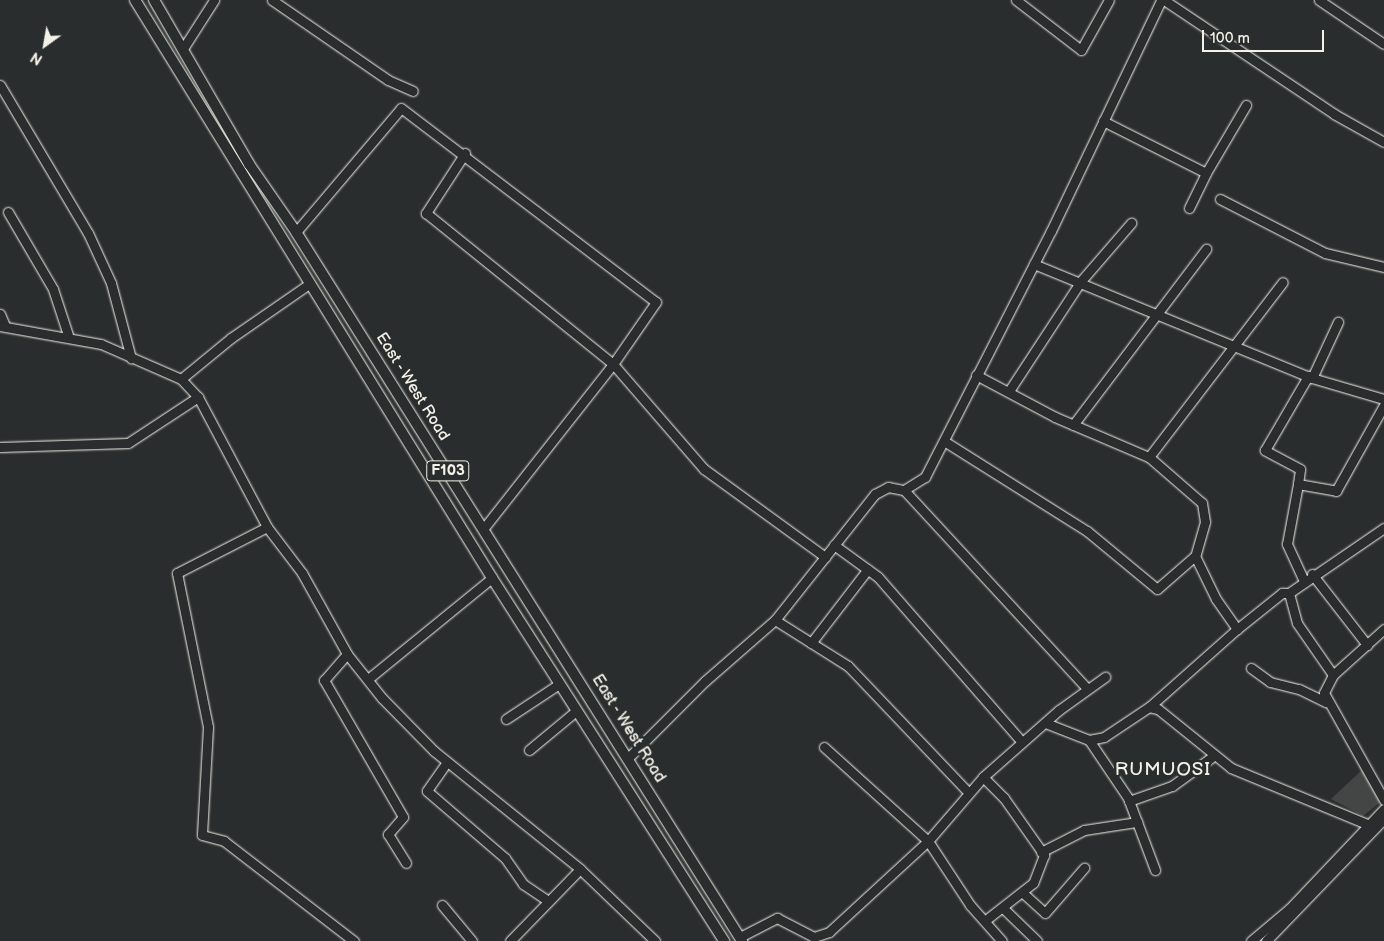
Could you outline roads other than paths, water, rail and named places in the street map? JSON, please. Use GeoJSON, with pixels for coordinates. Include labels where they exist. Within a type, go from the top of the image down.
{"type":"FeatureCollection","features":[{"type":"Feature","properties":{"kind":"main road","name":"East - West Road"},"geometry":{"type":"LineString","coordinates":[[135,0],[492,578],[724,941]]}},
{"type":"Feature","properties":{"kind":"main road","name":"East - West Road"},"geometry":{"type":"LineString","coordinates":[[154,0],[184,47],[249,164],[296,232],[484,528],[741,939]]}},
{"type":"Feature","properties":{"kind":"street"},"geometry":{"type":"LineString","coordinates":[[184,47],[214,0]]}},
{"type":"Feature","properties":{"kind":"street"},"geometry":{"type":"LineString","coordinates":[[272,0],[388,80],[413,91]]}},
{"type":"Feature","properties":{"kind":"street"},"geometry":{"type":"LineString","coordinates":[[1016,0],[1081,50],[1109,0]]}},
{"type":"Feature","properties":{"kind":"street"},"geometry":{"type":"LineString","coordinates":[[628,758],[705,681],[776,620],[834,544],[882,489],[904,490],[925,477],[1034,264],[1163,0],[1384,142]]}},
{"type":"Feature","properties":{"kind":"street"},"geometry":{"type":"LineString","coordinates":[[1321,0],[1384,44]]}},
{"type":"Feature","properties":{"kind":"street"},"geometry":{"type":"LineString","coordinates":[[0,84],[88,233],[111,283],[131,358]]}},
{"type":"Feature","properties":{"kind":"street"},"geometry":{"type":"LineString","coordinates":[[1189,208],[1206,173],[1246,105]]}},
{"type":"Feature","properties":{"kind":"street"},"geometry":{"type":"LineString","coordinates":[[296,232],[401,108],[465,153],[656,302],[613,364],[484,528]]}},
{"type":"Feature","properties":{"kind":"street"},"geometry":{"type":"LineString","coordinates":[[1103,120],[1206,173]]}},
{"type":"Feature","properties":{"kind":"street"},"geometry":{"type":"LineString","coordinates":[[465,153],[426,213],[613,364],[704,469],[825,557]]}},
{"type":"Feature","properties":{"kind":"street"},"geometry":{"type":"LineString","coordinates":[[1220,199],[1325,253],[1384,267]]}},
{"type":"Feature","properties":{"kind":"street"},"geometry":{"type":"LineString","coordinates":[[8,212],[53,289],[68,335]]}},
{"type":"Feature","properties":{"kind":"street"},"geometry":{"type":"LineString","coordinates":[[1009,391],[1081,281],[1131,223]]}},
{"type":"Feature","properties":{"kind":"street"},"geometry":{"type":"LineString","coordinates":[[1073,425],[1160,315],[1206,249]]}},
{"type":"Feature","properties":{"kind":"street"},"geometry":{"type":"LineString","coordinates":[[1034,264],[1081,281],[1310,377],[1384,399]]}},
{"type":"Feature","properties":{"kind":"street"},"geometry":{"type":"LineString","coordinates":[[1149,457],[1236,346],[1283,282]]}},
{"type":"Feature","properties":{"kind":"street"},"geometry":{"type":"LineString","coordinates":[[182,378],[231,338],[309,284]]}},
{"type":"Feature","properties":{"kind":"street"},"geometry":{"type":"LineString","coordinates":[[0,314],[2,326],[68,335],[182,378],[198,397],[267,527],[302,573],[347,654],[368,679],[447,762],[580,870],[656,941]]}},
{"type":"Feature","properties":{"kind":"street"},"geometry":{"type":"LineString","coordinates":[[1304,581],[1287,544],[1300,469],[1265,450],[1310,377],[1338,322]]}},
{"type":"Feature","properties":{"kind":"street"},"geometry":{"type":"LineString","coordinates":[[944,441],[1087,530],[1157,589],[1195,556],[1205,522],[1202,503],[1149,457],[1073,425],[976,375]]}},
{"type":"Feature","properties":{"kind":"street"},"geometry":{"type":"LineString","coordinates":[[0,447],[128,443],[198,397]]}},
{"type":"Feature","properties":{"kind":"street"},"geometry":{"type":"LineString","coordinates":[[1298,484],[1336,491],[1384,405]]}},
{"type":"Feature","properties":{"kind":"street"},"geometry":{"type":"LineString","coordinates":[[904,490],[1087,688]]}},
{"type":"Feature","properties":{"kind":"street"},"geometry":{"type":"LineString","coordinates":[[267,527],[176,573],[208,727],[202,835],[224,841],[354,941]]}},
{"type":"Feature","properties":{"kind":"street"},"geometry":{"type":"LineString","coordinates":[[1048,724],[1089,740],[1104,737],[1149,707],[1237,629],[1282,593],[1289,593],[1312,574],[1384,528]]}},
{"type":"Feature","properties":{"kind":"street"},"geometry":{"type":"LineString","coordinates":[[834,544],[868,569],[1022,742]]}},
{"type":"Feature","properties":{"kind":"street"},"geometry":{"type":"LineString","coordinates":[[1195,556],[1216,599],[1237,629]]}},
{"type":"Feature","properties":{"kind":"street"},"geometry":{"type":"LineString","coordinates":[[811,643],[868,569]]}},
{"type":"Feature","properties":{"kind":"street"},"geometry":{"type":"LineString","coordinates":[[1312,574],[1367,645]]}},
{"type":"Feature","properties":{"kind":"street"},"geometry":{"type":"LineString","coordinates":[[368,679],[492,578]]}},
{"type":"Feature","properties":{"kind":"street"},"geometry":{"type":"LineString","coordinates":[[1289,593],[1297,623],[1333,676]]}},
{"type":"Feature","properties":{"kind":"street"},"geometry":{"type":"LineString","coordinates":[[776,620],[848,666],[968,792]]}},
{"type":"Feature","properties":{"kind":"street"},"geometry":{"type":"LineString","coordinates":[[1384,629],[1333,676],[1326,685],[1326,702],[1384,800]]}},
{"type":"Feature","properties":{"kind":"street"},"geometry":{"type":"LineString","coordinates":[[347,654],[324,680],[403,817],[388,834],[406,863]]}},
{"type":"Feature","properties":{"kind":"street"},"geometry":{"type":"LineString","coordinates":[[1251,668],[1270,682],[1300,689],[1326,702]]}},
{"type":"Feature","properties":{"kind":"street"},"geometry":{"type":"LineString","coordinates":[[741,939],[777,918],[814,937],[828,932],[928,841],[968,792],[983,777],[1022,742],[1048,724],[1087,688],[1105,677]]}},
{"type":"Feature","properties":{"kind":"street"},"geometry":{"type":"LineString","coordinates":[[506,719],[559,684]]}},
{"type":"Feature","properties":{"kind":"street"},"geometry":{"type":"LineString","coordinates":[[1149,707],[1189,732],[1212,757],[1367,824]]}},
{"type":"Feature","properties":{"kind":"street"},"geometry":{"type":"LineString","coordinates":[[529,750],[576,711]]}},
{"type":"Feature","properties":{"kind":"street"},"geometry":{"type":"LineString","coordinates":[[1089,740],[1129,801],[1155,870]]}},
{"type":"Feature","properties":{"kind":"street"},"geometry":{"type":"LineString","coordinates":[[824,747],[928,841],[970,905],[987,919],[1002,941]]}},
{"type":"Feature","properties":{"kind":"street"},"geometry":{"type":"LineString","coordinates":[[1129,801],[1172,786],[1212,757]]}},
{"type":"Feature","properties":{"kind":"street"},"geometry":{"type":"LineString","coordinates":[[447,762],[427,791],[505,858],[523,884],[548,901]]}},
{"type":"Feature","properties":{"kind":"street"},"geometry":{"type":"LineString","coordinates":[[983,777],[1004,798],[1041,852],[1043,863],[1024,894],[987,919]]}},
{"type":"Feature","properties":{"kind":"street"},"geometry":{"type":"LineString","coordinates":[[1251,941],[1289,909],[1367,824],[1384,809]]}},
{"type":"Feature","properties":{"kind":"street"},"geometry":{"type":"LineString","coordinates":[[1266,941],[1384,819]]}},
{"type":"Feature","properties":{"kind":"street"},"geometry":{"type":"LineString","coordinates":[[1041,852],[1084,830],[1137,822]]}},
{"type":"Feature","properties":{"kind":"street"},"geometry":{"type":"LineString","coordinates":[[1024,894],[1045,913],[1084,868]]}},
{"type":"Feature","properties":{"kind":"street"},"geometry":{"type":"LineString","coordinates":[[510,941],[580,870]]}},
{"type":"Feature","properties":{"kind":"street"},"geometry":{"type":"LineString","coordinates":[[442,905],[472,941]]}},
{"type":"Feature","properties":{"kind":"street"},"geometry":{"type":"LineString","coordinates":[[1004,909],[1037,941]]}},
{"type":"Feature","properties":{"kind":"district","name":"RUMUOSI"},"geometry":{"type":"Point","coordinates":[1163,770]}}]}
